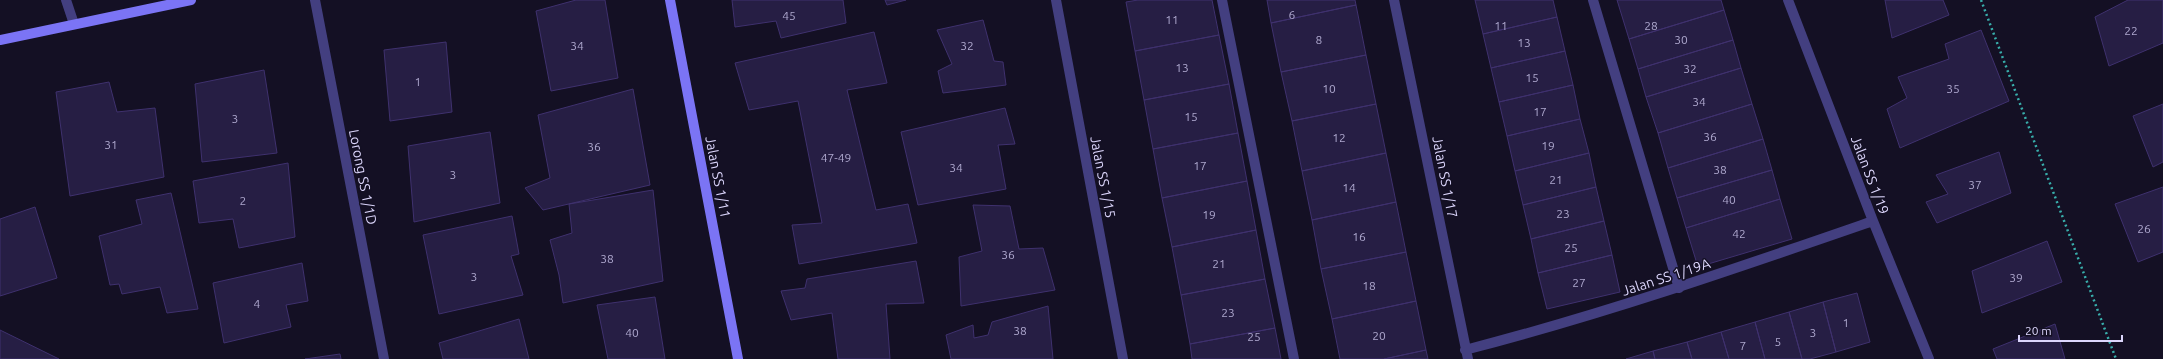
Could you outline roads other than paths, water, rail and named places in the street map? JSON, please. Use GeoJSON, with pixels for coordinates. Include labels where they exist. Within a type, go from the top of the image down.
{"type":"FeatureCollection","features":[{"type":"Feature","properties":{"kind":"street"},"geometry":{"type":"LineString","coordinates":[[66,0],[74,24]]}},
{"type":"Feature","properties":{"kind":"street"},"geometry":{"type":"LineString","coordinates":[[0,40],[191,0]]}},
{"type":"Feature","properties":{"kind":"street","name":"Lorong SS 1/1D"},"geometry":{"type":"LineString","coordinates":[[314,0],[384,359]]}},
{"type":"Feature","properties":{"kind":"street","name":"Jalan SS 1/11"},"geometry":{"type":"LineString","coordinates":[[670,0],[738,359]]}},
{"type":"Feature","properties":{"kind":"street","name":"Jalan SS 1/15"},"geometry":{"type":"LineString","coordinates":[[1056,0],[1123,359]]}},
{"type":"Feature","properties":{"kind":"street"},"geometry":{"type":"LineString","coordinates":[[1222,0],[1294,359]]}},
{"type":"Feature","properties":{"kind":"street","name":"Jalan SS 1/17"},"geometry":{"type":"LineString","coordinates":[[1394,0],[1467,354]]}},
{"type":"Feature","properties":{"kind":"street"},"geometry":{"type":"LineString","coordinates":[[1593,0],[1679,288]]}},
{"type":"Feature","properties":{"kind":"street","name":"Jalan SS 1/19"},"geometry":{"type":"LineString","coordinates":[[1788,0],[1873,221],[1929,359]]}},
{"type":"Feature","properties":{"kind":"street","name":"Jalan SS 1/19A"},"geometry":{"type":"LineString","coordinates":[[1467,354],[1679,288],[1873,221]]}}]}
